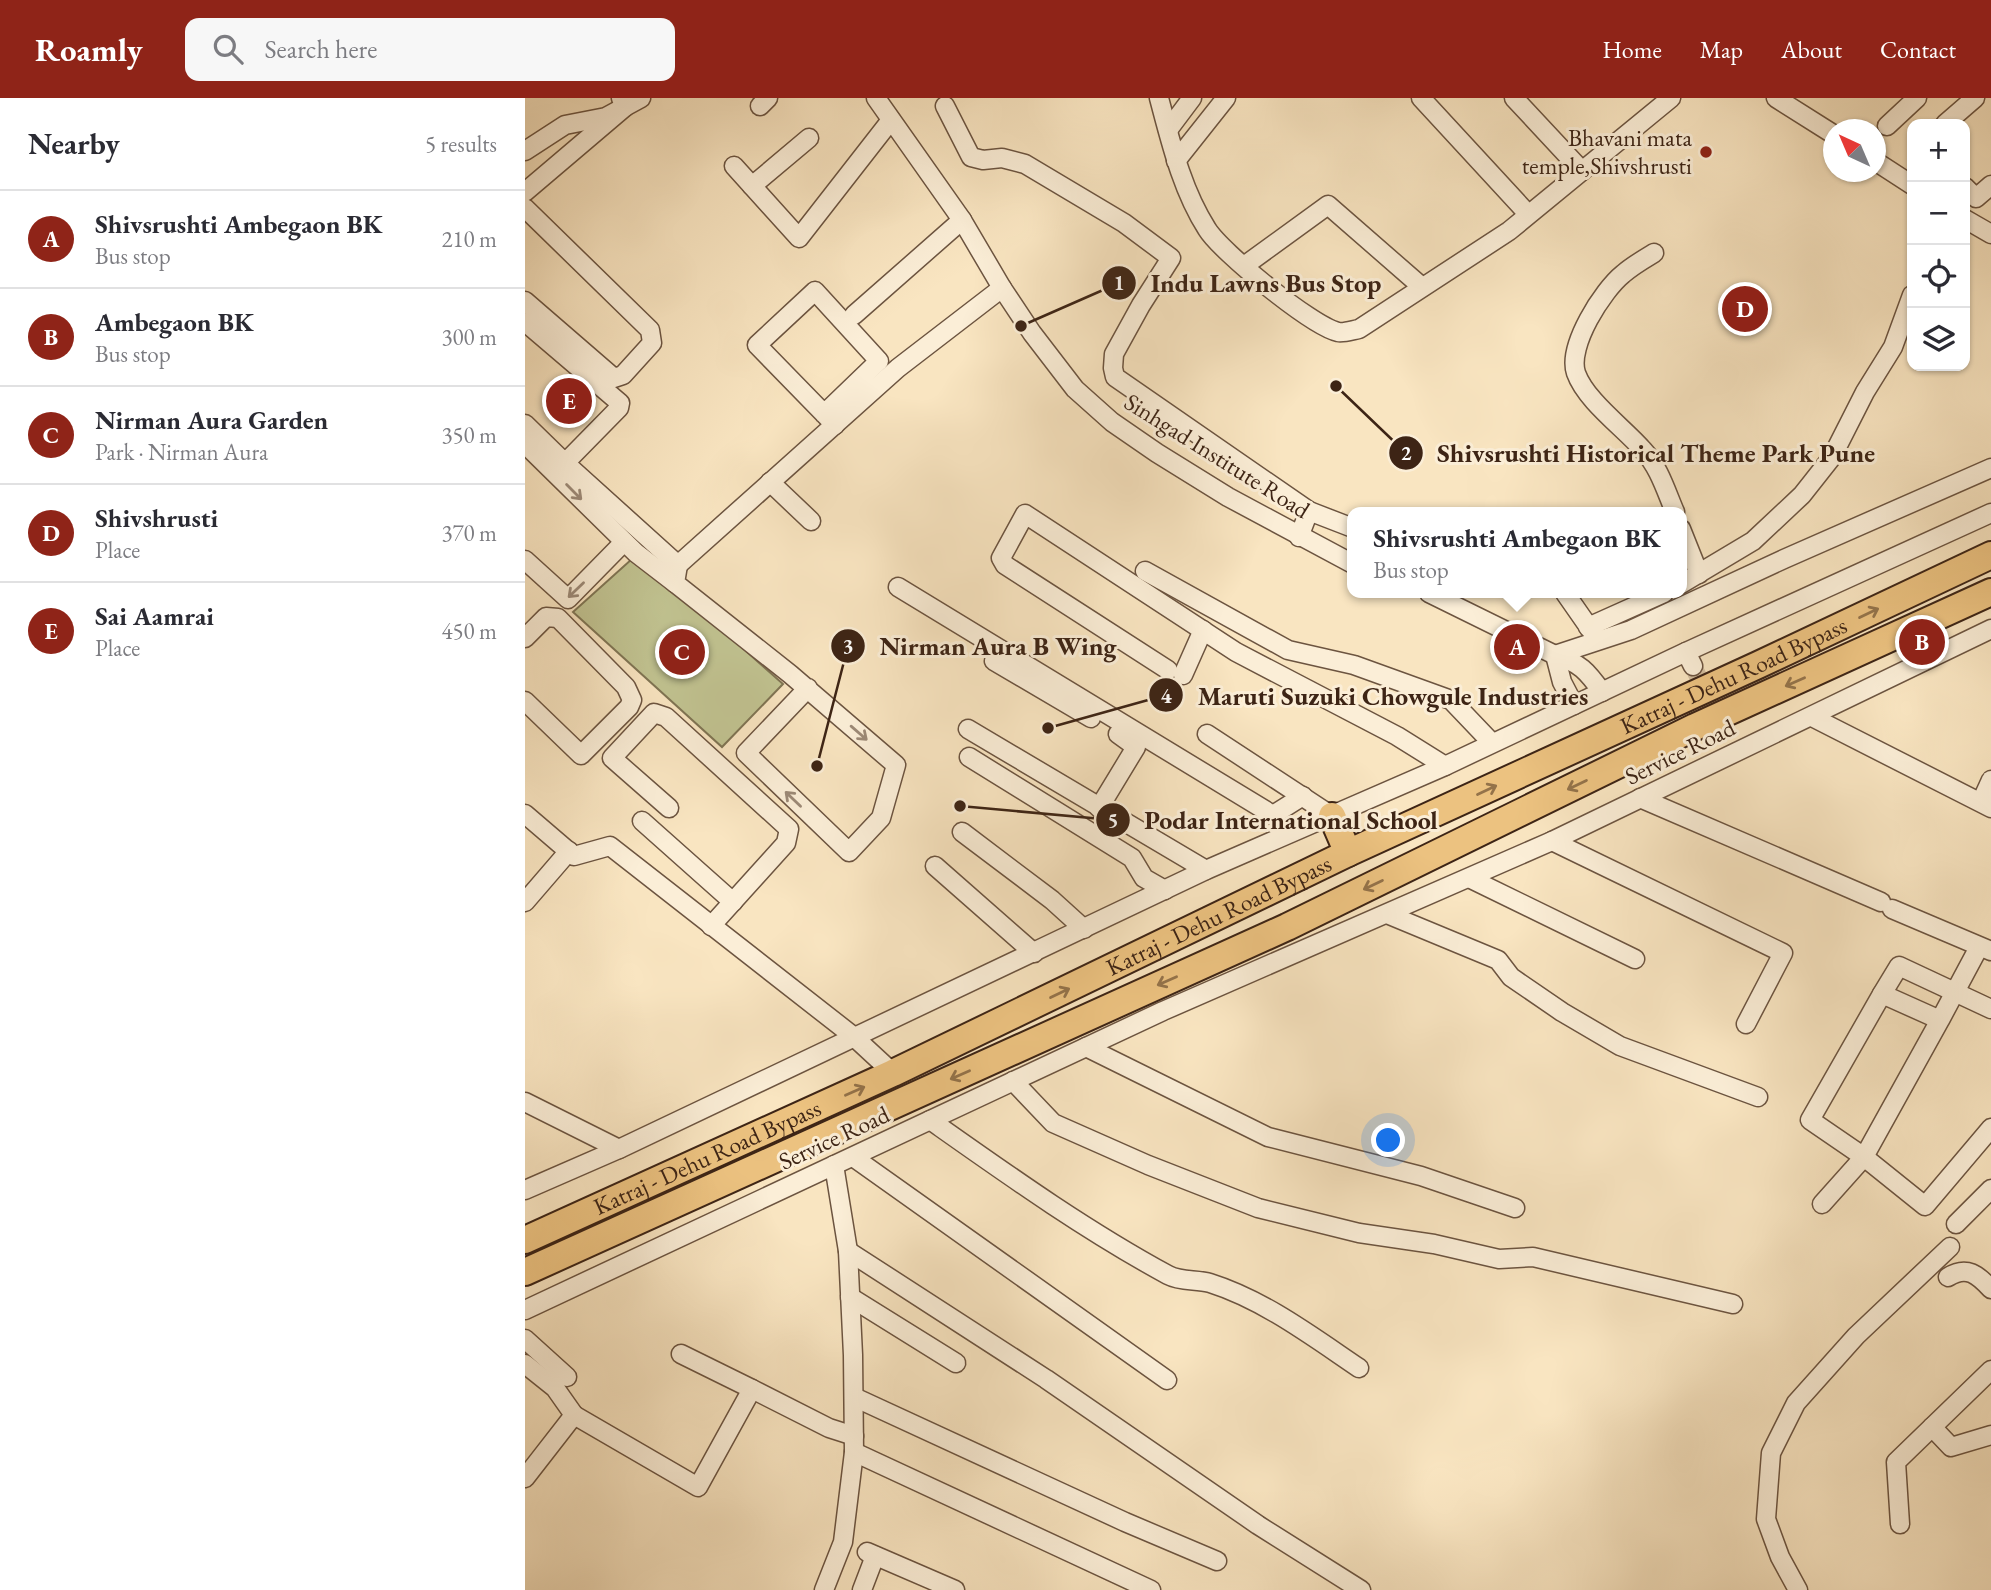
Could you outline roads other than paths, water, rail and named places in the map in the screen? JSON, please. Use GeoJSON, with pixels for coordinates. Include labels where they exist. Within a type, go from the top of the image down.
{"type":"FeatureCollection","features":[{"type":"Feature","properties":{"kind":"highway","name":"Katraj - Dehu Road Bypass"},"geometry":{"type":"LineString","coordinates":[[525,1240],[893,1073],[1348,853],[1759,666],[1991,555]]}},
{"type":"Feature","properties":{"kind":"highway","name":"Katraj - Dehu Road Bypass"},"geometry":{"type":"LineString","coordinates":[[525,1272],[1287,927],[1695,727],[1991,592]]}},
{"type":"Feature","properties":{"kind":"highway"},"geometry":{"type":"LineString","coordinates":[[1332,816],[1348,853]]}},
{"type":"Feature","properties":{"kind":"street","name":"Sinhgad Institute Road"},"geometry":{"type":"LineString","coordinates":[[876,98],[962,220],[1002,288],[1075,389],[1112,422],[1229,497],[1347,561]]}},
{"type":"Feature","properties":{"kind":"street"},"geometry":{"type":"LineString","coordinates":[[1159,98],[1176,161],[1208,232],[1299,312],[1338,332],[1359,329],[1509,231],[1671,98]]}},
{"type":"Feature","properties":{"kind":"street"},"geometry":{"type":"LineString","coordinates":[[1168,131],[1192,98]]}},
{"type":"Feature","properties":{"kind":"street"},"geometry":{"type":"LineString","coordinates":[[1176,161],[1226,98]]}},
{"type":"Feature","properties":{"kind":"street"},"geometry":{"type":"LineString","coordinates":[[1421,98],[1528,215]]}},
{"type":"Feature","properties":{"kind":"street"},"geometry":{"type":"LineString","coordinates":[[1514,98],[1582,172]]}},
{"type":"Feature","properties":{"kind":"street"},"geometry":{"type":"LineString","coordinates":[[1776,98],[1823,128]]}},
{"type":"Feature","properties":{"kind":"street"},"geometry":{"type":"LineString","coordinates":[[1887,126],[1917,98]]}},
{"type":"Feature","properties":{"kind":"street"},"geometry":{"type":"LineString","coordinates":[[1951,119],[1975,98]]}},
{"type":"Feature","properties":{"kind":"street"},"geometry":{"type":"LineString","coordinates":[[525,151],[565,125],[606,117],[629,101]]}},
{"type":"Feature","properties":{"kind":"street"},"geometry":{"type":"LineString","coordinates":[[525,192],[629,101]]}},
{"type":"Feature","properties":{"kind":"street"},"geometry":{"type":"LineString","coordinates":[[945,106],[971,157],[983,160],[1002,158],[1025,164],[1124,223],[1171,258],[1114,354],[1115,377],[1309,511],[1347,526]]}},
{"type":"Feature","properties":{"kind":"street"},"geometry":{"type":"LineString","coordinates":[[734,166],[799,238],[891,120]]}},
{"type":"Feature","properties":{"kind":"street"},"geometry":{"type":"LineString","coordinates":[[752,186],[809,138]]}},
{"type":"Feature","properties":{"kind":"street"},"geometry":{"type":"LineString","coordinates":[[1886,168],[1907,182]]}},
{"type":"Feature","properties":{"kind":"street"},"geometry":{"type":"LineString","coordinates":[[1970,192],[1976,198],[1991,185]]}},
{"type":"Feature","properties":{"kind":"street"},"geometry":{"type":"LineString","coordinates":[[1244,266],[1328,205],[1422,287]]}},
{"type":"Feature","properties":{"kind":"street"},"geometry":{"type":"LineString","coordinates":[[525,208],[650,330],[652,343],[622,375],[614,378],[525,301]]}},
{"type":"Feature","properties":{"kind":"street"},"geometry":{"type":"LineString","coordinates":[[854,315],[962,220]]}},
{"type":"Feature","properties":{"kind":"street"},"geometry":{"type":"LineString","coordinates":[[1970,222],[1991,234]]}},
{"type":"Feature","properties":{"kind":"street"},"geometry":{"type":"LineString","coordinates":[[1654,253],[1621,274],[1597,306],[1577,344],[1575,372],[1594,401],[1646,452],[1673,507]]}},
{"type":"Feature","properties":{"kind":"street"},"geometry":{"type":"LineString","coordinates":[[829,419],[1002,288]]}},
{"type":"Feature","properties":{"kind":"street"},"geometry":{"type":"LineString","coordinates":[[676,574],[770,482],[829,419],[879,361],[815,291],[757,345],[829,419]]}},
{"type":"Feature","properties":{"kind":"street"},"geometry":{"type":"LineString","coordinates":[[1687,581],[1753,541],[1803,495],[1832,457],[1865,392],[1893,347],[1907,308]]}},
{"type":"Feature","properties":{"kind":"street"},"geometry":{"type":"LineString","coordinates":[[525,322],[620,403],[619,408],[565,463]]}},
{"type":"Feature","properties":{"kind":"street"},"geometry":{"type":"LineString","coordinates":[[525,424],[676,574],[790,674],[808,688],[897,765],[881,818],[849,852],[746,753],[808,688]]}},
{"type":"Feature","properties":{"kind":"street"},"geometry":{"type":"LineString","coordinates":[[525,444],[624,542],[676,574]]}},
{"type":"Feature","properties":{"kind":"street"},"geometry":{"type":"LineString","coordinates":[[1593,634],[1631,630],[1991,468]]}},
{"type":"Feature","properties":{"kind":"street"},"geometry":{"type":"LineString","coordinates":[[770,482],[810,521]]}},
{"type":"Feature","properties":{"kind":"street"},"geometry":{"type":"LineString","coordinates":[[1299,537],[1309,511]]}},
{"type":"Feature","properties":{"kind":"street"},"geometry":{"type":"LineString","coordinates":[[525,1190],[619,1149],[1206,870],[1445,766],[1602,692],[1690,659],[1991,513]]}},
{"type":"Feature","properties":{"kind":"street"},"geometry":{"type":"LineString","coordinates":[[1203,630],[1175,673],[1005,565],[1001,558],[1025,514],[1203,630],[1236,652],[1397,736],[1445,766]]}},
{"type":"Feature","properties":{"kind":"street"},"geometry":{"type":"LineString","coordinates":[[525,560],[568,599],[624,542]]}},
{"type":"Feature","properties":{"kind":"street"},"geometry":{"type":"LineString","coordinates":[[1687,542],[1699,574]]}},
{"type":"Feature","properties":{"kind":"street"},"geometry":{"type":"LineString","coordinates":[[1145,571],[1288,650],[1355,665],[1451,700],[1492,743]]}},
{"type":"Feature","properties":{"kind":"street"},"geometry":{"type":"LineString","coordinates":[[898,587],[1273,815],[1303,796]]}},
{"type":"Feature","properties":{"kind":"street"},"geometry":{"type":"LineString","coordinates":[[1439,598],[1555,655],[1574,661],[1589,673],[1602,692]]}},
{"type":"Feature","properties":{"kind":"street"},"geometry":{"type":"LineString","coordinates":[[1568,598],[1593,634]]}},
{"type":"Feature","properties":{"kind":"street"},"geometry":{"type":"LineString","coordinates":[[1555,655],[1655,598]]}},
{"type":"Feature","properties":{"kind":"street"},"geometry":{"type":"LineString","coordinates":[[525,638],[546,617],[558,618],[626,687],[632,700],[629,707],[581,755],[525,701]]}},
{"type":"Feature","properties":{"kind":"street","name":"Service Road"},"geometry":{"type":"LineString","coordinates":[[525,1310],[1163,1011],[1552,841],[1640,798],[1731,747],[1812,717],[1982,638],[1991,629]]}},
{"type":"Feature","properties":{"kind":"street"},"geometry":{"type":"LineString","coordinates":[[1555,655],[1562,682],[1574,705]]}},
{"type":"Feature","properties":{"kind":"street"},"geometry":{"type":"LineString","coordinates":[[994,661],[1134,744],[1136,747],[1133,753],[1099,808]]}},
{"type":"Feature","properties":{"kind":"street"},"geometry":{"type":"LineString","coordinates":[[669,808],[612,758],[654,713],[666,717],[789,829],[786,843],[711,926]]}},
{"type":"Feature","properties":{"kind":"street"},"geometry":{"type":"LineString","coordinates":[[1812,717],[1986,805],[1991,780]]}},
{"type":"Feature","properties":{"kind":"street"},"geometry":{"type":"LineString","coordinates":[[968,729],[1206,870]]}},
{"type":"Feature","properties":{"kind":"street"},"geometry":{"type":"LineString","coordinates":[[1207,734],[1332,816]]}},
{"type":"Feature","properties":{"kind":"street"},"geometry":{"type":"LineString","coordinates":[[969,757],[1132,858],[1144,878],[1165,890]]}},
{"type":"Feature","properties":{"kind":"street"},"geometry":{"type":"LineString","coordinates":[[1640,798],[1985,949],[1954,993],[1864,1157],[1822,1203]]}},
{"type":"Feature","properties":{"kind":"street"},"geometry":{"type":"LineString","coordinates":[[525,814],[575,856],[610,846],[853,1036],[893,1073]]}},
{"type":"Feature","properties":{"kind":"street"},"geometry":{"type":"LineString","coordinates":[[642,821],[733,902]]}},
{"type":"Feature","properties":{"kind":"street"},"geometry":{"type":"LineString","coordinates":[[962,832],[1052,900],[1084,929]]}},
{"type":"Feature","properties":{"kind":"street"},"geometry":{"type":"LineString","coordinates":[[1552,841],[1783,953],[1745,1024]]}},
{"type":"Feature","properties":{"kind":"street"},"geometry":{"type":"LineString","coordinates":[[525,902],[569,851]]}},
{"type":"Feature","properties":{"kind":"street"},"geometry":{"type":"LineString","coordinates":[[936,866],[1034,953]]}},
{"type":"Feature","properties":{"kind":"street"},"geometry":{"type":"LineString","coordinates":[[1471,878],[1635,959]]}},
{"type":"Feature","properties":{"kind":"street"},"geometry":{"type":"LineString","coordinates":[[1387,914],[1498,960],[1511,977],[1562,1012],[1620,1045],[1758,1097]]}},
{"type":"Feature","properties":{"kind":"street"},"geometry":{"type":"LineString","coordinates":[[1991,1009],[1899,966],[1810,1120],[1864,1157],[1925,1206],[1991,1128]]}},
{"type":"Feature","properties":{"kind":"street"},"geometry":{"type":"LineString","coordinates":[[1882,994],[1940,1020]]}},
{"type":"Feature","properties":{"kind":"street"},"geometry":{"type":"LineString","coordinates":[[1086,1047],[1268,1137],[1421,1177],[1515,1208]]}},
{"type":"Feature","properties":{"kind":"street"},"geometry":{"type":"LineString","coordinates":[[1013,1081],[1053,1123],[1148,1165],[1258,1208],[1359,1233],[1434,1244],[1499,1259],[1533,1257],[1733,1304]]}},
{"type":"Feature","properties":{"kind":"street"},"geometry":{"type":"LineString","coordinates":[[525,1102],[619,1149]]}},
{"type":"Feature","properties":{"kind":"street"},"geometry":{"type":"LineString","coordinates":[[930,1120],[1055,1208],[1172,1278],[1209,1282],[1248,1300],[1284,1318],[1359,1368]]}},
{"type":"Feature","properties":{"kind":"street"},"geometry":{"type":"LineString","coordinates":[[852,1157],[1167,1380]]}},
{"type":"Feature","properties":{"kind":"street"},"geometry":{"type":"LineString","coordinates":[[824,1590],[843,1542],[854,1444],[848,1251],[834,1165]]}},
{"type":"Feature","properties":{"kind":"street"},"geometry":{"type":"LineString","coordinates":[[1956,1224],[1991,1189]]}},
{"type":"Feature","properties":{"kind":"street"},"geometry":{"type":"LineString","coordinates":[[1798,1590],[1780,1556],[1766,1519],[1771,1453],[1796,1403],[1857,1336],[1950,1247]]}},
{"type":"Feature","properties":{"kind":"street"},"geometry":{"type":"LineString","coordinates":[[848,1251],[1046,1379],[1258,1525],[1361,1590]]}},
{"type":"Feature","properties":{"kind":"street"},"geometry":{"type":"LineString","coordinates":[[1948,1277],[1967,1271],[1975,1273],[1991,1289]]}},
{"type":"Feature","properties":{"kind":"street"},"geometry":{"type":"LineString","coordinates":[[850,1297],[956,1363]]}},
{"type":"Feature","properties":{"kind":"street"},"geometry":{"type":"LineString","coordinates":[[525,1339],[567,1377]]}},
{"type":"Feature","properties":{"kind":"street"},"geometry":{"type":"LineString","coordinates":[[681,1354],[829,1428],[854,1444],[1151,1590]]}},
{"type":"Feature","properties":{"kind":"street"},"geometry":{"type":"LineString","coordinates":[[525,1364],[555,1388],[574,1415],[698,1487],[752,1390]]}},
{"type":"Feature","properties":{"kind":"street"},"geometry":{"type":"LineString","coordinates":[[1900,1524],[1896,1462],[1991,1370]]}},
{"type":"Feature","properties":{"kind":"street"},"geometry":{"type":"LineString","coordinates":[[854,1397],[1125,1522],[1217,1561]]}},
{"type":"Feature","properties":{"kind":"street"},"geometry":{"type":"LineString","coordinates":[[525,1478],[574,1415]]}},
{"type":"Feature","properties":{"kind":"street"},"geometry":{"type":"LineString","coordinates":[[1932,1427],[1951,1447],[1991,1435]]}},
{"type":"Feature","properties":{"kind":"street"},"geometry":{"type":"LineString","coordinates":[[862,1590],[871,1554],[954,1590]]}},
{"type":"Feature","properties":{"kind":"tunnel"},"geometry":{"type":"LineString","coordinates":[[1693,666],[1728,740]]}},
{"type":"Feature","properties":{"kind":"place","name":"Bhavani mata temple,Shivshrusti"},"geometry":{"type":"Point","coordinates":[1706,152]}},
{"type":"Feature","properties":{"kind":"place","name":"Shivshrusti"},"geometry":{"type":"Point","coordinates":[1745,309]}},
{"type":"Feature","properties":{"kind":"place","name":"Indu Lawns Bus Stop"},"geometry":{"type":"Point","coordinates":[1021,326]}},
{"type":"Feature","properties":{"kind":"place","name":"Shivsrushti Historical Theme Park Pune"},"geometry":{"type":"Point","coordinates":[1336,386]}},
{"type":"Feature","properties":{"kind":"place","name":"Sai Aamrai"},"geometry":{"type":"Point","coordinates":[569,401]}},
{"type":"Feature","properties":{"kind":"place","name":"Ambegaon BK"},"geometry":{"type":"Point","coordinates":[1922,642]}},
{"type":"Feature","properties":{"kind":"place","name":"Shivsrushti Ambegaon BK"},"geometry":{"type":"Point","coordinates":[1517,647]}},
{"type":"Feature","properties":{"kind":"place","name":"Nirman Aura Garden"},"geometry":{"type":"Point","coordinates":[682,652]}},
{"type":"Feature","properties":{"kind":"place","name":"Maruti Suzuki Chowgule Industries"},"geometry":{"type":"Point","coordinates":[1048,728]}},
{"type":"Feature","properties":{"kind":"place","name":"Nirman Aura B Wing"},"geometry":{"type":"Point","coordinates":[817,766]}},
{"type":"Feature","properties":{"kind":"place","name":"Podar International School"},"geometry":{"type":"Point","coordinates":[960,806]}}]}
